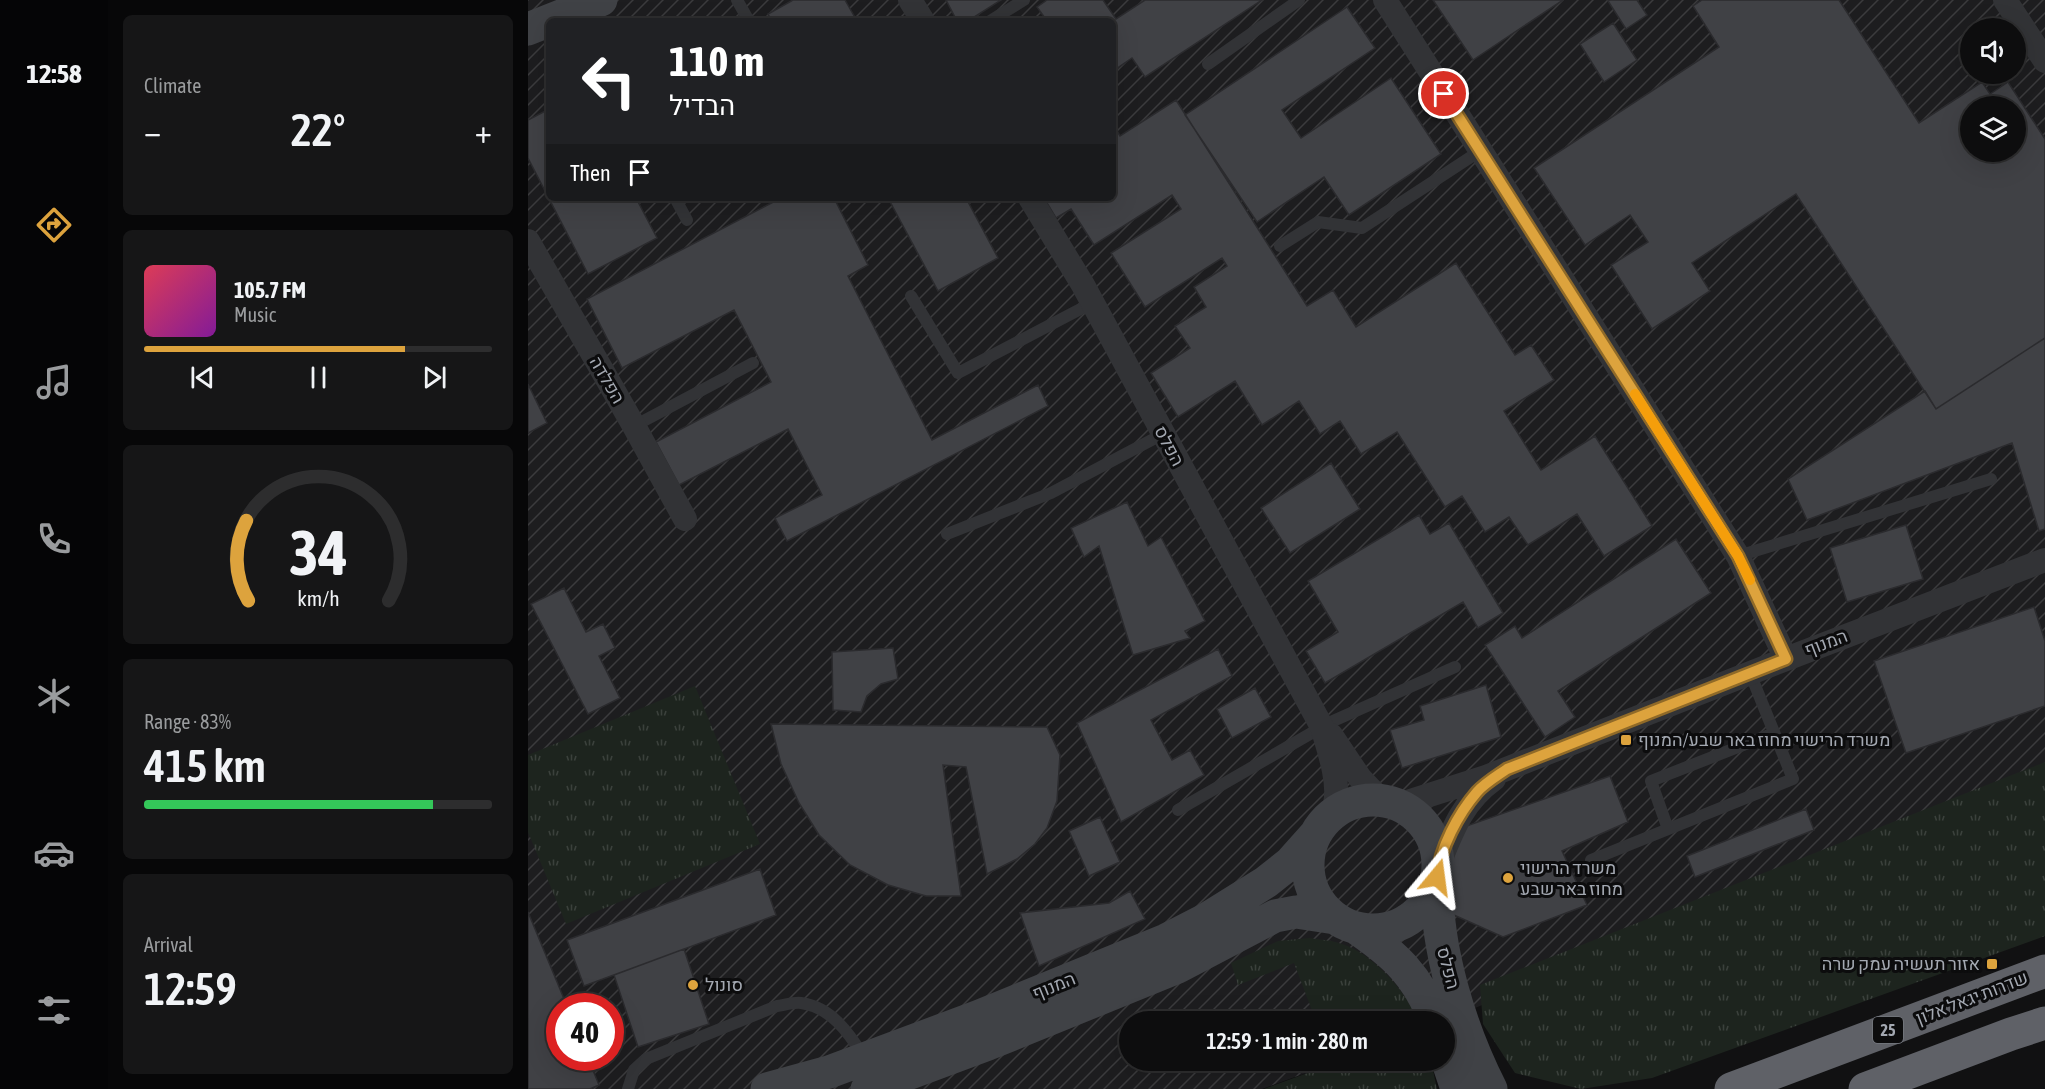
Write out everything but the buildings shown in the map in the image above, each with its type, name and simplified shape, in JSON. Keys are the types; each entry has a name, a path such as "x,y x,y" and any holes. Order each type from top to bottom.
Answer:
{"highway":[{"name":"שדרות יגאל אלון","path":"1731,1089 2045,971"},
{"path":"1865,1089 2045,1023"}],"street":[{"path":"910,0 921,18"},
{"path":"1385,0 1738,556 1786,659"},
{"path":"2005,0 2045,61"},
{"path":"560,18 585,10"},
{"path":"528,28 546,22"},
{"name":"הפלס","path":"1032,201 1092,303 1305,696 1360,778 1390,803"},
{"name":"הפלדה","path":"528,241 634,426 684,519"},
{"name":"המנוף","path":"1390,803 1449,790 1507,769 1786,659 2045,561"},
{"name":"הפלס","path":"1322,826 1335,805 1331,757 1323,726"},
{"name":"המנוף","path":"1437,872 1463,811 1478,790 1507,769"},
{"path":"1362,801 1390,803 1412,813 1423,823 1434,843 1437,872 1429,897 1416,913 1398,925 1377,930 1346,923 1322,906 1312,889 1308,871 1309,853 1322,826 1344,807 1362,801"},
{"name":"המנוף","path":"869,1076 977,1017 1166,940 1214,915 1266,882 1290,863 1322,826"},
{"name":"הפלס","path":"1437,872 1436,907 1440,937 1464,1025 1491,1089"},
{"name":"המנוף","path":"767,1089 829,1072 869,1076 988,1044 1178,967 1275,916 1296,912 1346,923"},
{"name":"הפלס","path":"1346,923 1397,959 1412,976 1431,1011"},
{"path":"1451,1071 1457,1089"}],"lane":[{"path":"737,0 747,18"},
{"path":"995,18 1024,0"},
{"path":"1208,64 1299,0"},
{"path":"1280,246 1318,222 1362,228 1480,151"},
{"path":"677,201 687,220"},
{"path":"911,296 958,373 1092,303"},
{"path":"634,426 753,363"},
{"path":"947,534 1052,493 1163,434"},
{"path":"1738,556 1991,480"},
{"path":"1178,810 1323,726 1455,667"},
{"path":"1591,860 1793,779 1750,673"},
{"path":"1668,829 1651,781 1774,733"},
{"path":"628,1089 634,1070 646,1059 777,1006 800,1003 819,1009 839,1023 869,1076"}],"shaded area":[{"path":"528,0 2045,0 2045,769 1455,1016 1455,1011 1119,1011 1119,1071 1312,1071 1262,1089 528,1089"}],"green space":[{"path":"695,686 760,844 566,924 528,832 528,755"},
{"path":"2045,762 2045,936 1652,1078 1581,1089 1515,1073 1483,1024 1480,985"},
{"path":"1310,938 1338,943 1353,949 1388,975 1413,1011 1312,1011 1294,963 1238,985 1231,963 1278,941"},
{"path":"1313,1071 1433,1071 1437,1089 1264,1089"}],"slow traffic":[{"path":"1635,394 1738,556 1750,580"}],"place":[{"name":"משרד הרישוי מחוז באר שבע/המנוף","path":"1626,740"},
{"name":"משרד הרישוי מחוז באר שבע","path":"1508,878"},
{"name":"אזור תעשיה עמק שרה","path":"1992,964"},
{"name":"סונול","path":"693,985"}],"route":[{"path":"1437,877 1438,866 1463,811 1478,790 1507,769 1786,659 1738,556 1444,94"}]}
